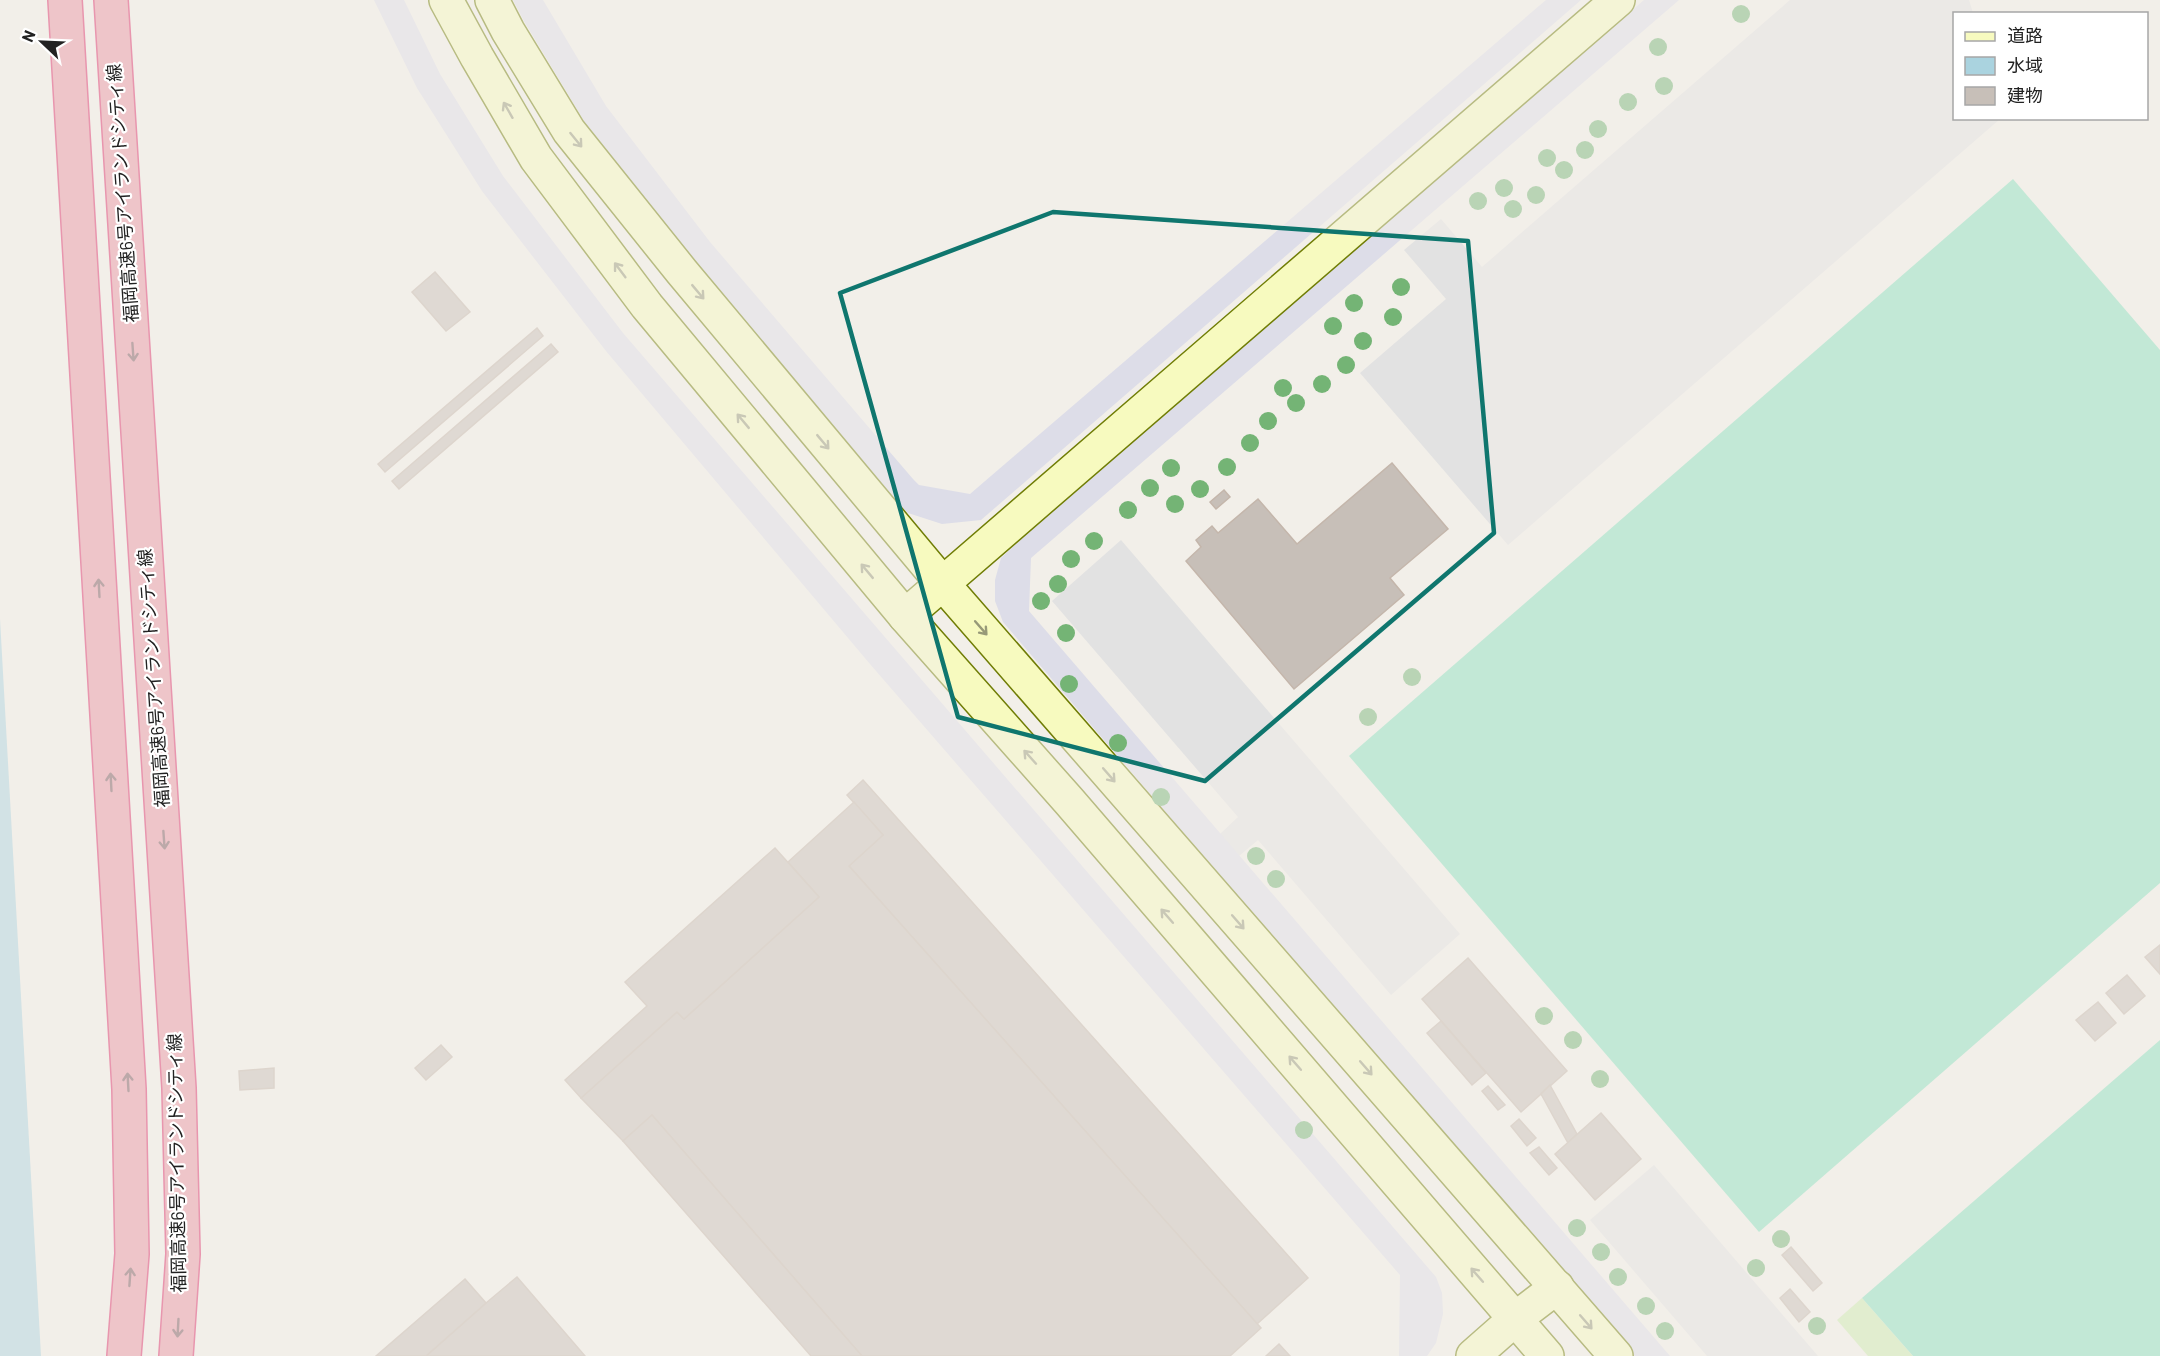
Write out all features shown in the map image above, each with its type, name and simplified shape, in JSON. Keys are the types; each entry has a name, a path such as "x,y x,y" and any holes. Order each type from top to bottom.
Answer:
{"highway":[{"path":"65,0 129,1089 132,1254 124,1356"},
{"name":"福岡高速6号アイランドシティ線","path":"111,0 179,1088 183,1254 176,1356"}],"street":[{"path":"446,0 536,158 647,306 905,616 1069,801 1547,1356"},
{"path":"492,0 508,31 569,131 682,272 943,584 1616,1356"},
{"path":"905,616 1618,0"},
{"path":"1473,1356 1515,1319 1557,1287"}],"highlighted area":[{"path":"1053,212 1468,241 1494,533 1205,781 958,717 840,293"}],"green space":[{"path":"2013,179 2160,350 2160,883 1759,1232 1349,756"},
{"path":"2160,1040 2160,1356 1913,1356 1862,1298"},
{"path":"1862,1298 1913,1356 1868,1356 1837,1320"}],"shaded area":[{"path":"374,0 404,0 440,74 503,176 623,333 1436,1277 1442,1293 1443,1314 1436,1343 1427,1356 1399,1356 1400,1275 870,664 606,351 482,191 417,88"},
{"path":"513,0 543,0 606,106 710,242 913,479 919,485 970,494 1546,0 1581,0 981,520 942,524 908,513 889,495 693,260 584,121"},
{"path":"1644,0 1679,0 1031,558 1029,611 1670,1356 1635,1356 1003,622 995,601 995,580 1001,558 1018,542"},
{"path":"1790,0 1969,0 1973,12 1953,12 1953,120 1999,120 1508,545 1360,373 1446,299 1404,250 1441,219 1482,267"},
{"path":"1121,540 1460,934 1391,995 1258,840 1239,856 1220,834 1238,817 1052,601"},
{"path":"1654,1165 1818,1356 1707,1356 1590,1220"}],"water":[{"path":"0,619 41,1356 0,1356"}],"building":[{"path":"435,272 470,312 446,331 412,292"},
{"path":"537,328 543,336 385,472 378,464"},
{"path":"551,344 558,352 399,489 392,481"},
{"path":"1392,463 1448,529 1390,578 1404,595 1294,689 1186,561 1201,547 1196,540 1212,526 1218,533 1258,499 1297,544"},
{"path":"1224,490 1230,497 1216,509 1210,502"},
{"path":"863,780 1308,1278 1257,1324 849,866 883,835 847,795"},
{"path":"854,802 883,835 849,866 1261,1328 1230,1356 862,1356 652,1115 623,1141 581,1098 677,1012 684,1019 819,897 788,862"},
{"path":"775,848 819,897 684,1019 677,1012 581,1098 565,1080 647,1006 625,982"},
{"path":"2160,945 2160,974 2145,957"},
{"path":"1468,958 1567,1071 1521,1112 1422,999"},
{"path":"2127,975 2145,996 2124,1014 2106,993"},
{"path":"2098,1002 2116,1023 2095,1041 2076,1020"},
{"path":"1441,1021 1486,1073 1472,1085 1427,1033"},
{"path":"441,1045 452,1057 426,1080 415,1068"},
{"path":"274,1068 274,1088 240,1090 239,1071"},
{"path":"1550,1085 1577,1134 1568,1143 1541,1094"},
{"path":"1488,1086 1505,1105 1498,1110 1482,1091"},
{"path":"1601,1113 1641,1159 1595,1200 1555,1154"},
{"path":"652,1115 862,1356 811,1356 623,1141"},
{"path":"1519,1119 1536,1138 1527,1146 1511,1126"},
{"path":"1539,1147 1557,1168 1549,1175 1530,1153"},
{"path":"1791,1247 1822,1283 1813,1291 1782,1255"},
{"path":"517,1277 585,1356 426,1356 486,1303"},
{"path":"465,1279 486,1303 426,1356 376,1356"},
{"path":"1790,1289 1810,1312 1799,1322 1780,1298"},
{"path":"1279,1344 1290,1356 1266,1356"}]}
